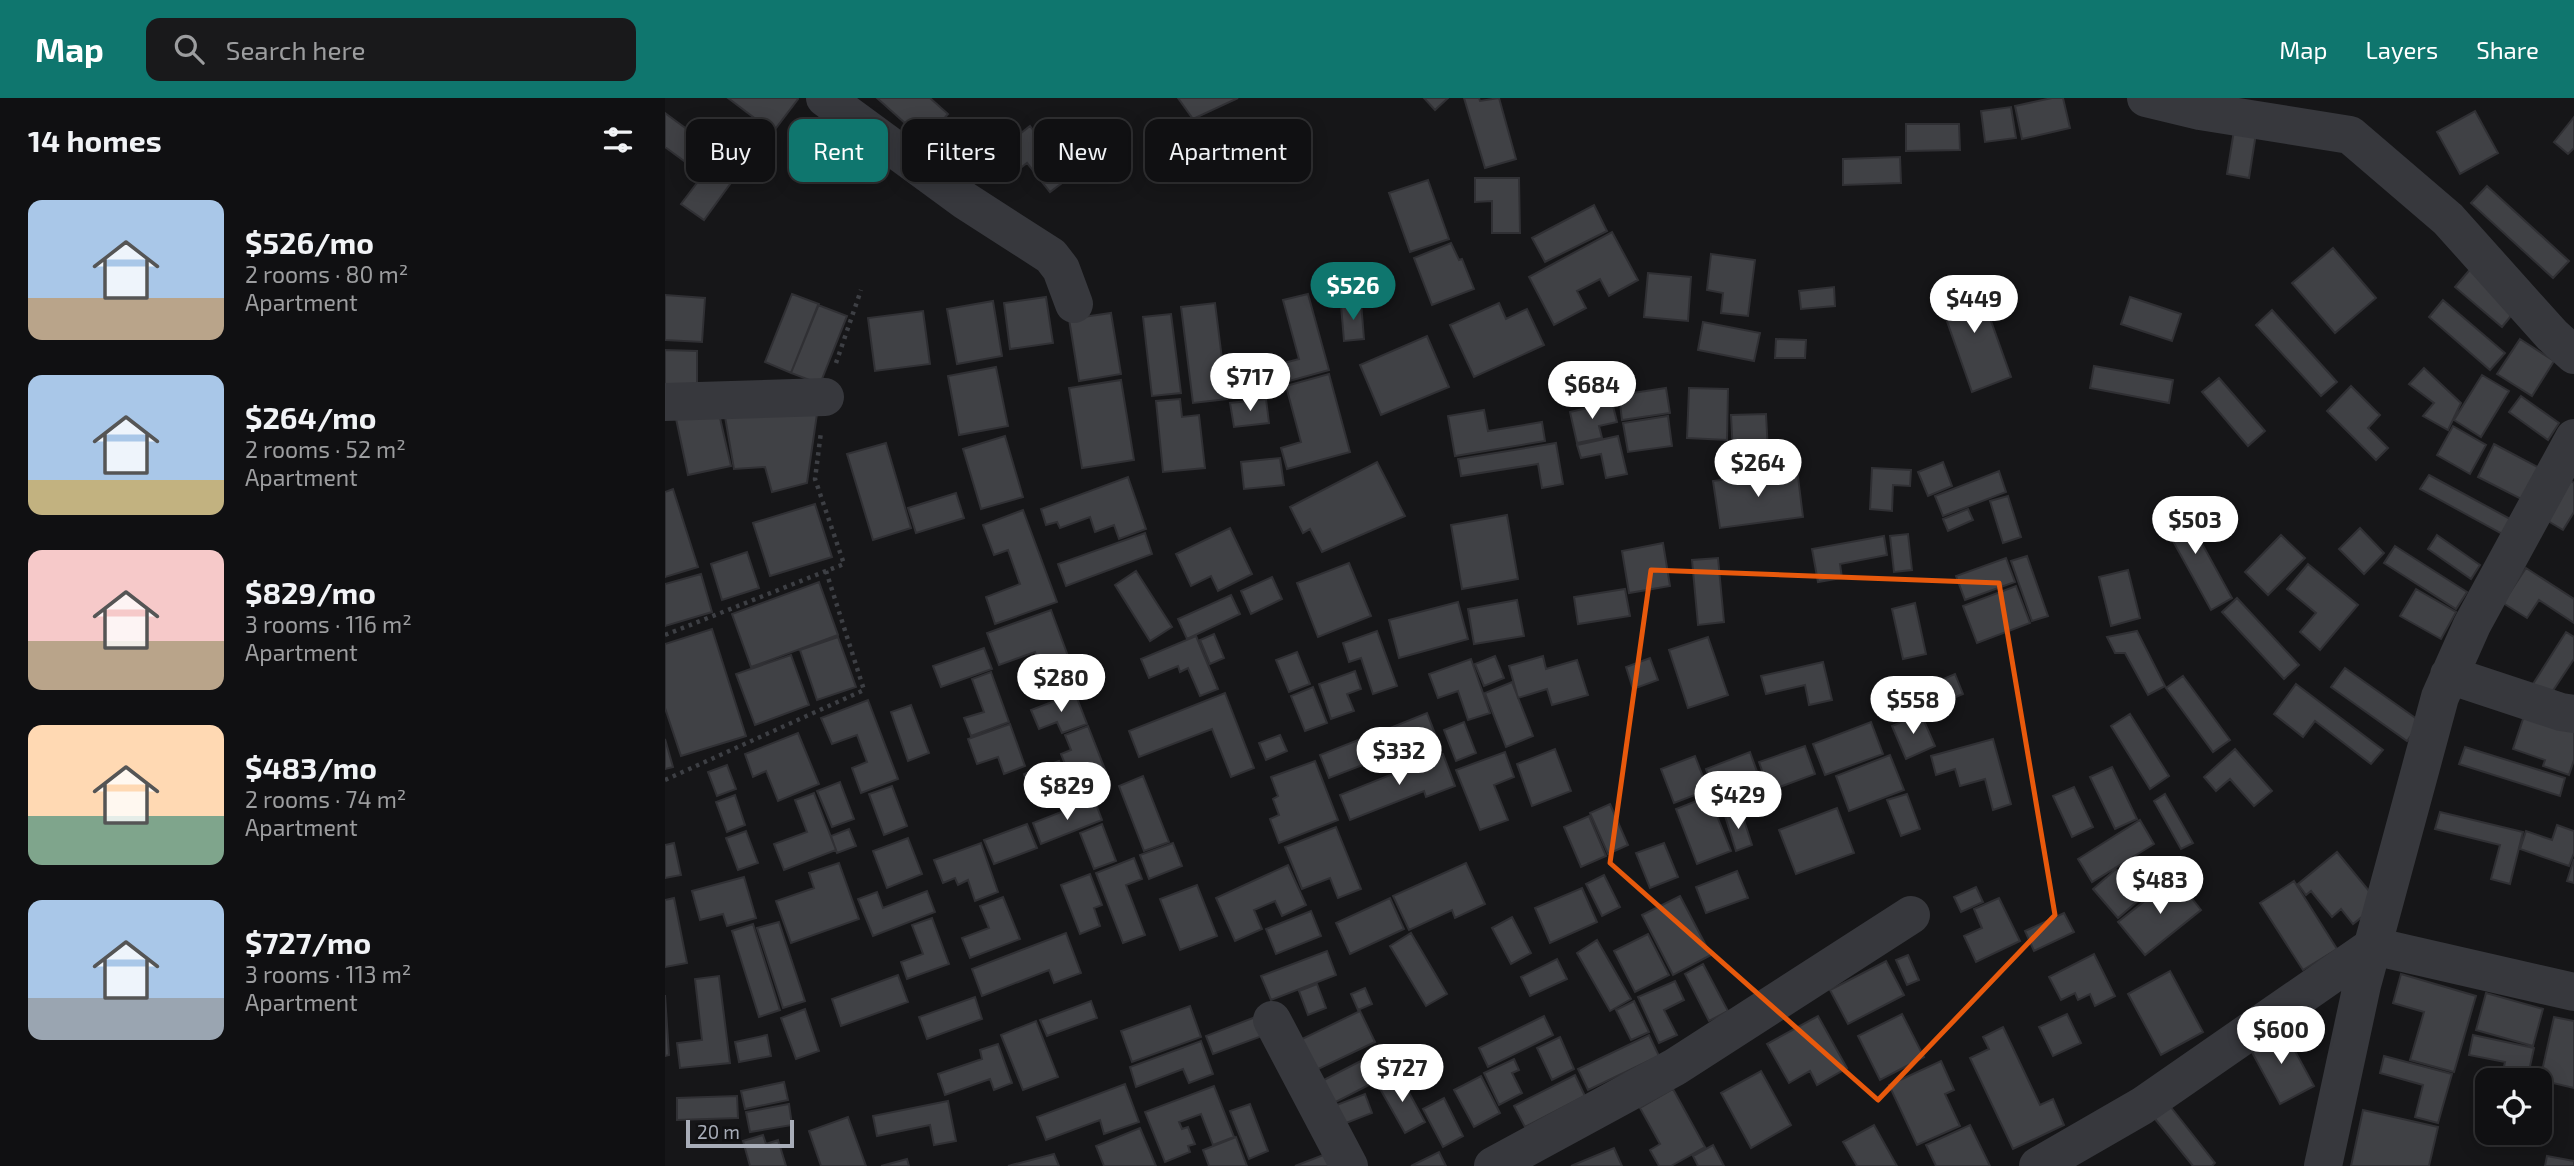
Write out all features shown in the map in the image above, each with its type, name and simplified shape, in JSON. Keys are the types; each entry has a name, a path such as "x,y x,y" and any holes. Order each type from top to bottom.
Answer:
{"street":[{"path":"825,98 964,200 1051,256 1061,269 1073,304"},
{"path":"2146,98 2200,111 2350,135 2448,219 2552,335 2574,355"},
{"path":"665,402 825,397"},
{"path":"2322,1166 2373,946 2439,697 2472,625 2574,438"},
{"path":"2449,675 2574,714"},
{"path":"1493,1166 1675,1067 1911,915"},
{"path":"2038,1166 2141,1105 2373,946 2574,992"},
{"path":"1272,1020 1349,1166"}],"path":[{"path":"665,635 844,564"},
{"path":"665,780 865,690 826,570"}],"highlighted area":[{"path":"1651,570 1999,583 2055,915 1878,1100 1610,863"}],"building":[{"path":"728,98 798,99 775,129 775,119 756,119"},
{"path":"877,98 930,98 948,114 944,119 902,120"},
{"path":"1178,98 1238,98 1193,119"},
{"path":"1424,98 1448,98 1435,110"},
{"path":"1464,98 1479,98 1480,101 1499,98 1516,159 1485,168"},
{"path":"2063,98 2070,128 2022,139 2015,106"},
{"path":"2011,107 2016,138 1985,142 1981,111"},
{"path":"2475,111 2498,153 2460,174 2437,132"},
{"path":"665,113 686,128 686,162 665,147"},
{"path":"2574,117 2574,148 2568,154 2554,142"},
{"path":"1906,124 1959,124 1960,150 1906,151"},
{"path":"2235,124 2257,127 2249,178 2227,174"},
{"path":"1030,126 1034,131 1034,172 1027,163 1020,168 1020,134"},
{"path":"1900,157 1901,183 1843,185 1843,159"},
{"path":"1475,178 1519,178 1520,233 1492,233 1492,201 1475,202"},
{"path":"1428,180 1449,239 1410,252 1389,193"},
{"path":"698,182 732,182 704,220 681,204"},
{"path":"1042,182 1063,182 1050,192"},
{"path":"2487,186 2569,261 2553,278 2471,203"},
{"path":"1594,205 1607,231 1545,262 1532,238"},
{"path":"1612,232 1638,280 1609,296 1600,279 1577,291 1586,308 1554,325 1529,277"},
{"path":"1451,243 1459,260 1462,259 1474,289 1432,305 1414,258"},
{"path":"2333,248 2376,298 2335,333 2292,283"},
{"path":"1711,254 1755,260 1748,316 1721,313 1723,293 1707,290"},
{"path":"2473,266 2519,306 2502,327 2455,287"},
{"path":"1648,273 1691,277 1688,321 1644,317"},
{"path":"1976,279 2011,377 1972,392 1937,293"},
{"path":"1834,287 1835,306 1801,309 1799,291"},
{"path":"792,294 819,304 791,373 765,362"},
{"path":"1308,294 1329,370 1267,387 1262,369 1299,359 1283,300"},
{"path":"665,295 705,298 702,342 665,340"},
{"path":"1046,297 1053,343 1010,349 1004,303"},
{"path":"2130,297 2181,314 2172,341 2121,324"},
{"path":"2443,300 2505,353 2490,370 2429,317"},
{"path":"993,301 1002,356 957,364 947,309"},
{"path":"1361,302 1364,339 1344,341 1341,305"},
{"path":"1215,303 1227,399 1193,403 1181,307"},
{"path":"1499,303 1506,319 1527,309 1544,345 1474,377 1450,325"},
{"path":"818,305 847,316 820,384 791,373"},
{"path":"2272,310 2337,382 2321,396 2256,325"},
{"path":"923,311 930,364 875,371 868,318"},
{"path":"1111,313 1121,374 1079,381 1069,319"},
{"path":"1171,314 1181,393 1152,396 1143,317"},
{"path":"1703,322 1760,333 1754,361 1698,350"},
{"path":"1427,336 1449,387 1381,415 1360,365"},
{"path":"1776,339 1806,340 1805,358 1775,358"},
{"path":"2520,339 2554,361 2532,396 2497,374"},
{"path":"665,350 697,351 697,391 665,391"},
{"path":"2094,366 2173,380 2169,403 2090,388"},
{"path":"996,367 1008,426 959,435 948,376"},
{"path":"2424,368 2461,403 2448,430 2423,416 2434,403 2409,384"},
{"path":"1329,374 1350,452 1287,469 1281,448 1301,442 1286,386"},
{"path":"2482,375 2509,391 2481,437 2454,420"},
{"path":"2219,378 2265,431 2248,446 2202,392"},
{"path":"1121,380 1134,460 1082,468 1069,388"},
{"path":"2351,386 2380,415 2368,428 2388,448 2376,460 2327,411"},
{"path":"1666,388 1670,413 1622,420 1619,395"},
{"path":"1689,388 1728,389 1727,440 1687,438"},
{"path":"2521,396 2559,423 2548,440 2509,412"},
{"path":"1180,399 1182,417 1199,415 1205,468 1163,472 1156,401"},
{"path":"1266,399 1269,423 1234,427 1230,403"},
{"path":"1612,402 1617,422 1599,426 1602,438 1577,443 1570,412"},
{"path":"717,405 731,466 688,475 675,414"},
{"path":"723,405 818,407 807,483 772,492 765,467 734,469"},
{"path":"1484,410 1488,431 1542,422 1545,441 1455,456 1448,416"},
{"path":"1766,414 1768,452 1733,454 1731,415"},
{"path":"1668,416 1672,446 1628,452 1623,423"},
{"path":"2453,426 2486,445 2470,474 2437,455"},
{"path":"1005,436 1023,497 981,509 963,449"},
{"path":"1618,436 1627,474 1606,478 1601,454 1581,458 1577,445"},
{"path":"886,443 911,528 873,540 847,454"},
{"path":"1556,443 1563,484 1542,488 1538,464 1461,476 1458,459"},
{"path":"2494,444 2545,471 2529,503 2478,477"},
{"path":"1280,458 1284,485 1244,489 1241,462"},
{"path":"1377,462 1405,516 1322,552 1310,529 1303,533 1290,507"},
{"path":"1943,462 1952,486 1928,496 1918,472"},
{"path":"1872,468 1911,470 1910,486 1893,485 1892,511 1870,509"},
{"path":"1797,469 1803,517 1720,528 1713,481"},
{"path":"1999,471 2006,492 1943,516 1935,496"},
{"path":"2429,475 2512,520 2504,535 2420,489"},
{"path":"1128,477 1146,529 1119,539 1114,525 1095,532 1090,517 1060,528 1057,522 1046,525 1041,509"},
{"path":"2567,478 2574,483 2574,512 2563,530 2543,518"},
{"path":"673,489 698,567 665,577 665,492"},
{"path":"956,493 964,518 916,533 908,508"},
{"path":"2008,496 2021,537 2003,543 1990,501"},
{"path":"2179,502 2232,598 2211,610 2158,514"},
{"path":"815,504 832,557 770,576 753,523"},
{"path":"1968,509 1973,520 1948,531 1943,519"},
{"path":"1023,510 1057,602 995,624 986,597 1020,584 1008,550 994,555 983,525"},
{"path":"1507,515 1518,579 1462,589 1451,525"},
{"path":"1230,528 1252,574 1218,591 1211,576 1191,586 1176,554"},
{"path":"2360,528 2384,553 2364,574 2339,549"},
{"path":"1145,533 1152,554 1066,586 1058,564"},
{"path":"1908,534 1912,570 1894,572 1890,536"},
{"path":"2281,535 2305,558 2268,595 2245,572"},
{"path":"2437,535 2480,565 2471,579 2428,549"},
{"path":"1884,536 1887,555 1840,564 1842,578 1818,582 1812,549"},
{"path":"1663,543 1670,586 1629,593 1622,551"},
{"path":"2395,546 2467,592 2456,609 2384,563"},
{"path":"747,552 759,588 722,600 711,564"},
{"path":"2027,556 2048,616 2032,621 2011,561"},
{"path":"1718,558 1724,622 1698,625 1692,560"},
{"path":"2006,558 2015,582 1965,600 1956,576"},
{"path":"1349,563 1371,616 1318,637 1297,583"},
{"path":"2308,564 2358,605 2320,650 2300,632 2316,613 2287,589"},
{"path":"2526,568 2574,599 2574,623 2539,600 2527,618 2503,603"},
{"path":"2128,570 2140,618 2111,626 2099,577"},
{"path":"1136,571 1172,627 1150,641 1115,585"},
{"path":"701,574 712,612 665,626 665,584"},
{"path":"1272,577 1282,599 1251,614 1241,591"},
{"path":"819,582 838,635 751,667 732,614"},
{"path":"2016,586 2030,623 1977,643 1963,606"},
{"path":"1625,589 1630,616 1578,624 1574,597"},
{"path":"2416,589 2456,612 2441,639 2400,616"},
{"path":"1231,595 1240,614 1187,639 1178,619"},
{"path":"2237,598 2299,665 2284,679 2222,612"},
{"path":"1517,600 1524,636 1474,644 1468,609"},
{"path":"1458,602 1468,639 1399,658 1389,620"},
{"path":"1915,603 1926,654 1903,659 1892,609"},
{"path":"1051,610 1079,686 1051,697 1035,652 999,665 987,633"},
{"path":"712,629 746,736 681,756 665,708 665,644"},
{"path":"1377,631 1397,686 1373,694 1361,658 1349,662 1343,643"},
{"path":"2137,631 2165,686 2148,695 2125,653 2115,653 2107,637"},
{"path":"2566,632 2574,637 2574,659 2550,695 2533,684"},
{"path":"1214,634 1224,658 1210,664 1200,640"},
{"path":"1196,636 1218,689 1200,696 1188,668 1180,672 1178,666 1149,678 1141,659"},
{"path":"838,637 856,687 817,700 800,650"},
{"path":"1708,637 1728,695 1688,708 1669,650"},
{"path":"984,648 992,669 941,687 933,666"},
{"path":"1297,652 1310,684 1289,692 1276,660"},
{"path":"791,655 809,705 755,725 736,674"},
{"path":"1495,656 1504,678 1484,686 1475,664"},
{"path":"1543,656 1546,669 1577,660 1588,695 1552,705 1547,689 1518,698 1509,666"},
{"path":"1650,658 1658,680 1633,689 1626,667"},
{"path":"1471,659 1490,713 1468,720 1458,691 1438,698 1429,674"},
{"path":"1823,662 1832,700 1809,705 1805,685 1766,694 1761,676"},
{"path":"2345,668 2421,722 2407,741 2331,687"},
{"path":"1355,671 1361,689 1347,694 1354,711 1331,719 1319,684"},
{"path":"991,672 1009,722 971,736 964,718 984,712 972,679"},
{"path":"1955,674 1963,694 1937,705 1929,685"},
{"path":"2183,676 2230,740 2213,752 2166,688"},
{"path":"1512,682 1533,736 1506,747 1485,693"},
{"path":"2296,684 2383,750 2371,764 2315,721 2303,737 2274,714"},
{"path":"1313,687 1327,723 1305,731 1291,696"},
{"path":"1075,693 1087,724 1062,733 1057,722 1039,729 1031,710"},
{"path":"1225,693 1254,768 1231,777 1212,729 1139,757 1129,731"},
{"path":"868,700 898,779 861,793 852,768 867,762 857,735 832,744 821,718"},
{"path":"911,705 929,753 908,761 891,712"},
{"path":"2527,707 2574,723 2574,760 2569,775 2543,766 2545,760 2513,749"},
{"path":"1427,713 1439,744 1417,753 1411,738 1396,744 1390,728"},
{"path":"1921,714 1935,746 1906,759 1892,726"},
{"path":"2130,714 2169,776 2150,789 2111,726"},
{"path":"1464,722 1476,753 1456,761 1444,730"},
{"path":"1871,722 1883,754 1825,775 1813,744"},
{"path":"1010,724 1025,766 1004,774 998,757 977,764 968,739"},
{"path":"1088,726 1106,772 1073,784 1061,754 1071,750 1065,735"},
{"path":"1381,731 1391,754 1329,778 1320,755"},
{"path":"798,733 819,784 778,801 766,771 753,777 745,754"},
{"path":"1280,735 1287,751 1266,760 1259,743"},
{"path":"665,739 673,767 665,769"},
{"path":"1993,739 2011,804 1993,810 1985,779 1960,786 1955,769 1936,775 1931,756"},
{"path":"1805,746 1815,774 1769,791 1759,762"},
{"path":"2465,747 2565,778 2560,796 2459,764"},
{"path":"1555,749 1571,791 1532,806 1517,764"},
{"path":"2235,749 2272,791 2254,806 2230,779 2216,791 2204,777"},
{"path":"1505,752 1514,777 1494,785 1508,820 1480,830 1456,770"},
{"path":"1750,752 1765,794 1721,811 1706,769"},
{"path":"1443,754 1455,786 1426,797 1424,791 1350,820 1340,795"},
{"path":"1890,755 1904,790 1849,811 1836,776"},
{"path":"1695,756 1708,790 1674,803 1661,769"},
{"path":"1059,761 1068,785 1033,798 1024,774"},
{"path":"1315,761 1338,820 1279,843 1270,819 1279,815 1273,799 1278,796 1271,777"},
{"path":"727,765 736,789 717,796 708,772"},
{"path":"2112,767 2137,819 2115,829 2090,777"},
{"path":"1143,776 1169,842 1144,851 1119,786"},
{"path":"840,782 854,819 832,827 817,791"},
{"path":"892,786 907,826 884,835 869,794"},
{"path":"2074,787 2093,827 2072,837 2053,796"},
{"path":"814,793 836,850 784,870 774,844 807,832 795,800"},
{"path":"1907,794 1920,829 1901,836 1887,800"},
{"path":"2165,794 2193,843 2181,849 2154,801"},
{"path":"735,795 745,825 727,832 716,802"},
{"path":"1709,796 1731,851 1697,864 1676,809"},
{"path":"1094,799 1102,820 1041,844 1033,823"},
{"path":"1610,804 1628,845 1608,854 1590,813"},
{"path":"1837,808 1854,853 1796,874 1779,830"},
{"path":"1741,811 1752,845 1736,851 1725,816"},
{"path":"2440,812 2523,832 2510,884 2491,879 2500,845 2435,829"},
{"path":"1589,816 1606,856 1581,867 1564,827"},
{"path":"2140,820 2154,844 2092,882 2078,859"},
{"path":"1027,824 1037,848 994,864 984,840"},
{"path":"1102,824 1116,861 1094,869 1080,833"},
{"path":"2557,825 2574,831 2574,853 2569,866 2520,849 2526,831 2552,840"},
{"path":"1336,827 1361,889 1338,898 1330,878 1302,889 1285,847"},
{"path":"849,829 856,846 837,853 831,836"},
{"path":"746,831 758,863 738,870 726,838"},
{"path":"908,838 922,874 887,888 873,851"},
{"path":"674,843 681,875 665,878 665,845"},
{"path":"981,843 998,892 975,901 968,880 958,885 955,878 943,883 934,860"},
{"path":"1173,843 1182,866 1149,879 1140,855"},
{"path":"1664,843 1678,877 1650,888 1636,853"},
{"path":"2337,852 2379,903 2353,924 2341,909 2332,917 2311,891 2306,895 2298,884"},
{"path":"1134,858 1142,879 1126,885 1145,935 1123,943 1096,873"},
{"path":"2574,859 2574,883 2567,881"},
{"path":"839,863 859,919 791,943 776,901 814,888 809,873"},
{"path":"1466,863 1485,904 1455,918 1452,910 1409,930 1393,896"},
{"path":"1288,865 1306,905 1282,916 1275,901 1254,910 1262,929 1235,941 1216,898"},
{"path":"2116,869 2140,899 2118,918 2093,889"},
{"path":"1737,871 1748,898 1706,913 1696,887"},
{"path":"1090,874 1102,905 1094,908 1100,926 1080,934 1061,885"},
{"path":"1604,875 1620,907 1602,916 1586,884"},
{"path":"744,877 756,918 727,926 723,914 700,920 692,891"},
{"path":"2175,877 2201,910 2145,955 2118,922"},
{"path":"2294,881 2337,949 2303,970 2260,903"},
{"path":"1197,885 1217,936 1180,950 1160,899"},
{"path":"1976,887 1983,902 1961,912 1954,897"},
{"path":"1582,888 1597,922 1550,943 1535,908"},
{"path":"927,891 935,912 873,936 858,899 877,892 883,908"},
{"path":"1680,896 1711,955 1673,975 1642,915"},
{"path":"1003,897 1020,939 970,958 962,938 989,928 980,906"},
{"path":"674,898 687,963 665,967 665,900"},
{"path":"1390,898 1404,929 1350,954 1336,923"},
{"path":"1999,898 2020,941 1976,962 1964,936 1982,928 1974,909"},
{"path":"1311,911 1321,936 1276,954 1266,929"},
{"path":"2064,913 2074,932 2034,951 2025,931"},
{"path":"1512,917 1531,953 1511,964 1492,928"},
{"path":"932,918 949,964 907,979 901,962 923,954 912,925"},
{"path":"779,922 805,1001 783,1008 757,928"},
{"path":"753,924 780,1010 759,1017 732,931"},
{"path":"1066,933 1081,973 1054,983 1049,970 982,996 972,969"},
{"path":"1411,933 1447,994 1426,1006 1390,946"},
{"path":"1648,934 1669,975 1635,992 1614,951"},
{"path":"1597,940 1631,999 1610,1011 1577,953"},
{"path":"1327,951 1336,975 1271,1000 1261,976"},
{"path":"2094,954 2115,996 2095,1006 2090,994 2078,1000 2075,993 2061,1000 2049,977"},
{"path":"1908,955 1919,980 1907,985 1896,960"},
{"path":"1557,959 1567,979 1530,996 1521,977"},
{"path":"1886,961 1904,995 1848,1024 1830,990"},
{"path":"1703,964 1728,1011 1709,1021 1685,974"},
{"path":"2170,971 2203,1032 2161,1055 2128,994"},
{"path":"2401,974 2476,996 2454,1072 2410,1060 2424,1012 2393,1003"},
{"path":"898,975 908,1002 841,1026 832,999"},
{"path":"719,976 730,1063 680,1068 677,1043 702,1040 695,979"},
{"path":"1675,981 1684,1000 1664,1010 1677,1035 1659,1043 1638,997"},
{"path":"1317,984 1326,1008 1308,1015 1299,991"},
{"path":"1365,988 1372,1004 1358,1010 1351,994"},
{"path":"2486,993 2543,1009 2533,1046 2476,1030"},
{"path":"665,995 669,1055 665,1056"},
{"path":"975,997 982,1019 927,1039 919,1017"},
{"path":"1091,1001 1097,1018 1047,1036 1040,1020"},
{"path":"1634,1001 1649,1032 1631,1040 1616,1010"},
{"path":"1190,1006 1201,1037 1132,1062 1121,1031"},
{"path":"805,1009 819,1051 796,1059 781,1018"},
{"path":"1360,1011 1375,1042 1312,1072 1298,1041"},
{"path":"1902,1014 1924,1057 1880,1080 1858,1036"},
{"path":"2067,1014 2081,1043 2053,1056 2039,1027"},
{"path":"1258,1016 1265,1035 1213,1054 1206,1036"},
{"path":"1544,1016 1553,1035 1488,1067 1479,1048"},
{"path":"1818,1016 1847,1068 1817,1085 1810,1071 1789,1083 1767,1044"},
{"path":"2554,1017 2574,1021 2574,1088 2552,1083 2552,1068 2543,1068"},
{"path":"1036,1021 1058,1077 1023,1090 1001,1035"},
{"path":"2003,1027 2040,1105 2053,1099 2064,1125 2013,1149 1970,1058 1989,1049 1983,1037"},
{"path":"2282,1027 2314,1086 2280,1104 2248,1045"},
{"path":"767,1035 771,1056 739,1062 735,1042"},
{"path":"1649,1035 1659,1056 1588,1090 1578,1069"},
{"path":"2473,1035 2534,1048 2530,1068 2504,1068 2505,1062 2469,1055"},
{"path":"1560,1037 1574,1069 1552,1080 1537,1048"},
{"path":"1201,1041 1213,1074 1189,1083 1183,1069 1136,1087 1130,1067"},
{"path":"998,1044 1012,1083 994,1090 990,1079 945,1095 938,1074 982,1059 980,1050"},
{"path":"1384,1049 1396,1071 1328,1106 1316,1084"},
{"path":"2384,1056 2452,1074 2438,1123 2415,1117 2423,1085 2380,1073"},
{"path":"1514,1059 1519,1070 1512,1073 1522,1093 1499,1105 1484,1073"},
{"path":"1941,1061 1954,1090 1945,1094 1960,1126 1917,1145 1889,1085"},
{"path":"1761,1071 1791,1125 1751,1148 1721,1093"},
{"path":"1575,1075 1585,1096 1525,1127 1514,1106"},
{"path":"1400,1076 1425,1122 1405,1133 1379,1087"},
{"path":"1481,1076 1500,1113 1474,1127 1454,1090"},
{"path":"784,1082 788,1100 745,1109 741,1091"},
{"path":"1125,1084 1139,1122 1104,1134 1100,1120 1046,1140 1037,1117"},
{"path":"1214,1086 1234,1137 1213,1145 1201,1114 1179,1122 1182,1129 1188,1127 1195,1144 1188,1146 1190,1152 1165,1162 1145,1112"},
{"path":"1673,1089 1705,1147 1671,1166 1659,1166 1650,1150 1660,1144 1640,1108"},
{"path":"1365,1094 1372,1113 1341,1125 1334,1106"},
{"path":"737,1096 738,1118 677,1120 677,1098"},
{"path":"1444,1098 1463,1136 1443,1147 1423,1109"},
{"path":"948,1101 956,1141 934,1145 930,1125 877,1136 873,1116"},
{"path":"2166,1101 2215,1163 2212,1166 2193,1166 2151,1114"},
{"path":"789,1104 792,1125 750,1132 746,1112"},
{"path":"1250,1104 1268,1151 1249,1159 1230,1111"},
{"path":"2363,1110 2438,1127 2429,1166 2351,1166"},
{"path":"848,1117 866,1166 821,1166 809,1131"},
{"path":"1874,1125 1897,1166 1857,1166 1843,1142"},
{"path":"1970,1125 1990,1166 1936,1166 1926,1145"},
{"path":"1140,1128 1156,1166 1104,1166 1096,1146"},
{"path":"763,1135 766,1144 778,1140 786,1166 750,1166 743,1141"},
{"path":"1236,1137 1247,1166 1209,1166 1203,1150"},
{"path":"1713,1145 1724,1166 1698,1166 1693,1156"},
{"path":"1614,1148 1622,1166 1571,1166"},
{"path":"1331,1152 1337,1166 1295,1166"},
{"path":"1439,1152 1446,1166 1411,1166"},
{"path":"1054,1154 1059,1166 1008,1166"},
{"path":"2547,1156 2574,1161 2574,1166 2545,1166"},
{"path":"907,1159 909,1166 881,1166"}]}
